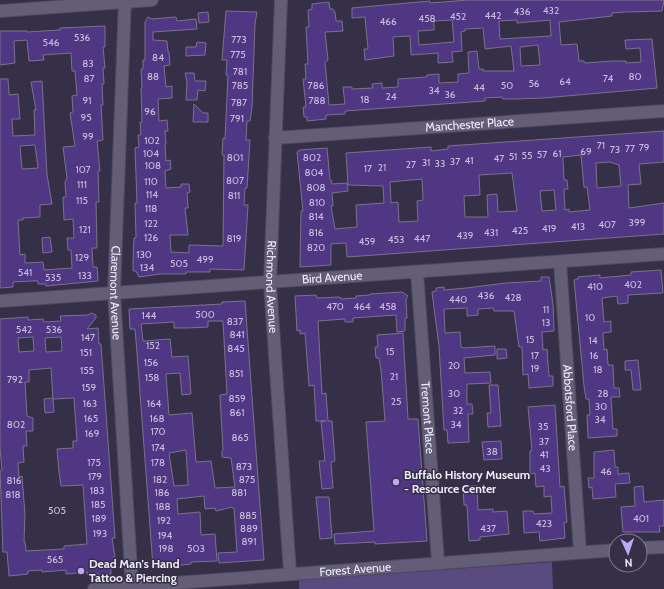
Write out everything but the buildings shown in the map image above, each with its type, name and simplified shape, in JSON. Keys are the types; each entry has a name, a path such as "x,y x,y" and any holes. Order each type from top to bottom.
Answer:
{"street":[{"path":"0,11 152,0"},
{"name":"Richmond Avenue","path":"281,0 270,283 290,573"},
{"name":"Claremont Avenue","path":"125,1 114,293 132,586"},
{"name":"Manchester Place","path":"275,138 664,111"},
{"name":"Bird Avenue","path":"0,301 664,254"},
{"name":"Abbotsford Place","path":"560,262 580,552"},
{"name":"Tremont Place","path":"417,272 438,562"},
{"path":"648,547 664,546"},
{"name":"Forest Avenue","path":"94,589 290,573 608,550"}],"shaded area":[{"path":"552,562 553,589 299,589 299,580"}],"place":[{"name":"Buffalo History Museum - Resource Center","path":"396,482"},
{"name":"Dead Man's Hand Tattoo & Piercing","path":"81,571"}]}
